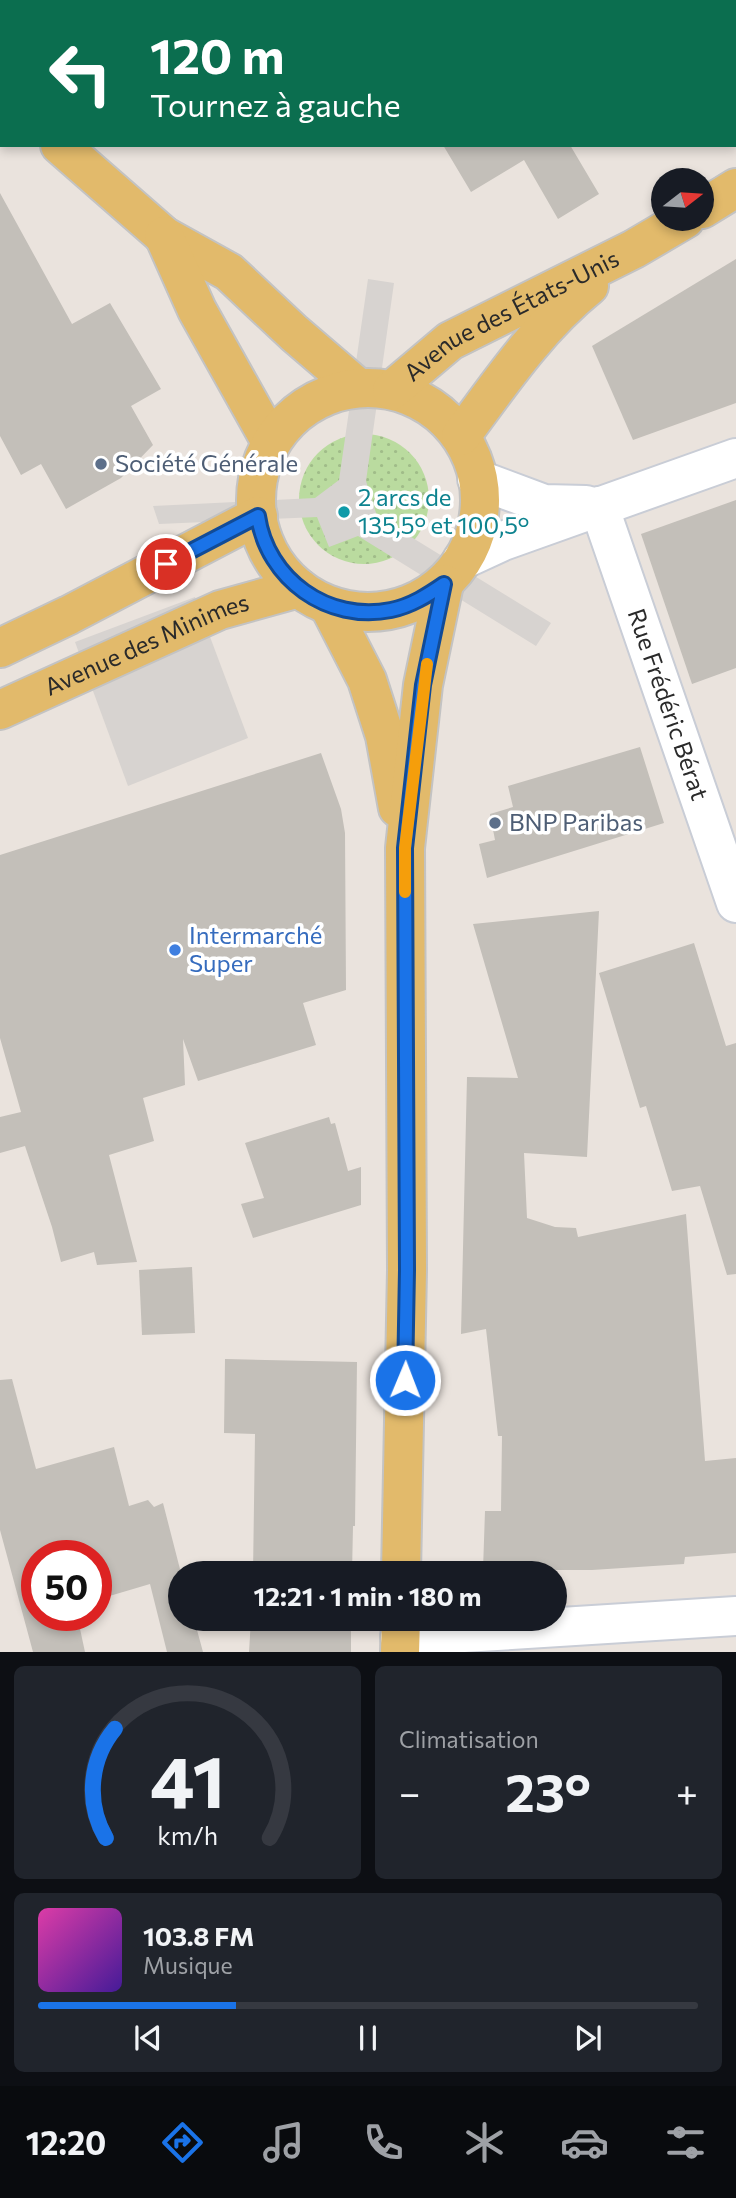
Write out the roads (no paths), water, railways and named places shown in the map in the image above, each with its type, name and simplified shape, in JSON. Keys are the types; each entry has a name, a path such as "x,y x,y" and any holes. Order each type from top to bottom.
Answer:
{"main road":[{"path":"62,147 164,236 229,272 294,333 374,389"},
{"path":"714,202 736,188"},
{"name":"Avenue des États-Unis","path":"374,389 450,341 665,231"},
{"path":"164,236 197,310 271,442"},
{"name":"Avenue des États-Unis","path":"461,436 524,352 549,324 574,297 634,249"},
{"path":"401,1561 407,1270 405,848 423,685 453,572 474,536 479,509 477,479 468,450 461,436 443,417 419,400 374,389 335,392 310,403 288,420 271,442 262,462 257,484 258,516 262,537 277,565 314,597 367,680 385,736 405,848"},
{"path":"0,649 258,516"},
{"path":"314,597 350,611 393,610 413,603 453,572"},
{"name":"Avenue des Minimes","path":"0,710 220,610 314,597"}],"street":[{"path":"453,572 503,541 736,458"},
{"path":"477,479 544,503 599,506"},
{"name":"Rue Frédéric Bérat","path":"599,506 736,903"},
{"path":"400,1636 736,1616"}],"place":[{"name":"Société Générale","path":"101,464"},
{"name":"2 arcs de 135,5° et 100,5°","path":"344,512"},
{"name":"BNP Paribas","path":"495,823"},
{"name":"Intermarché Super","path":"175,950"}]}
